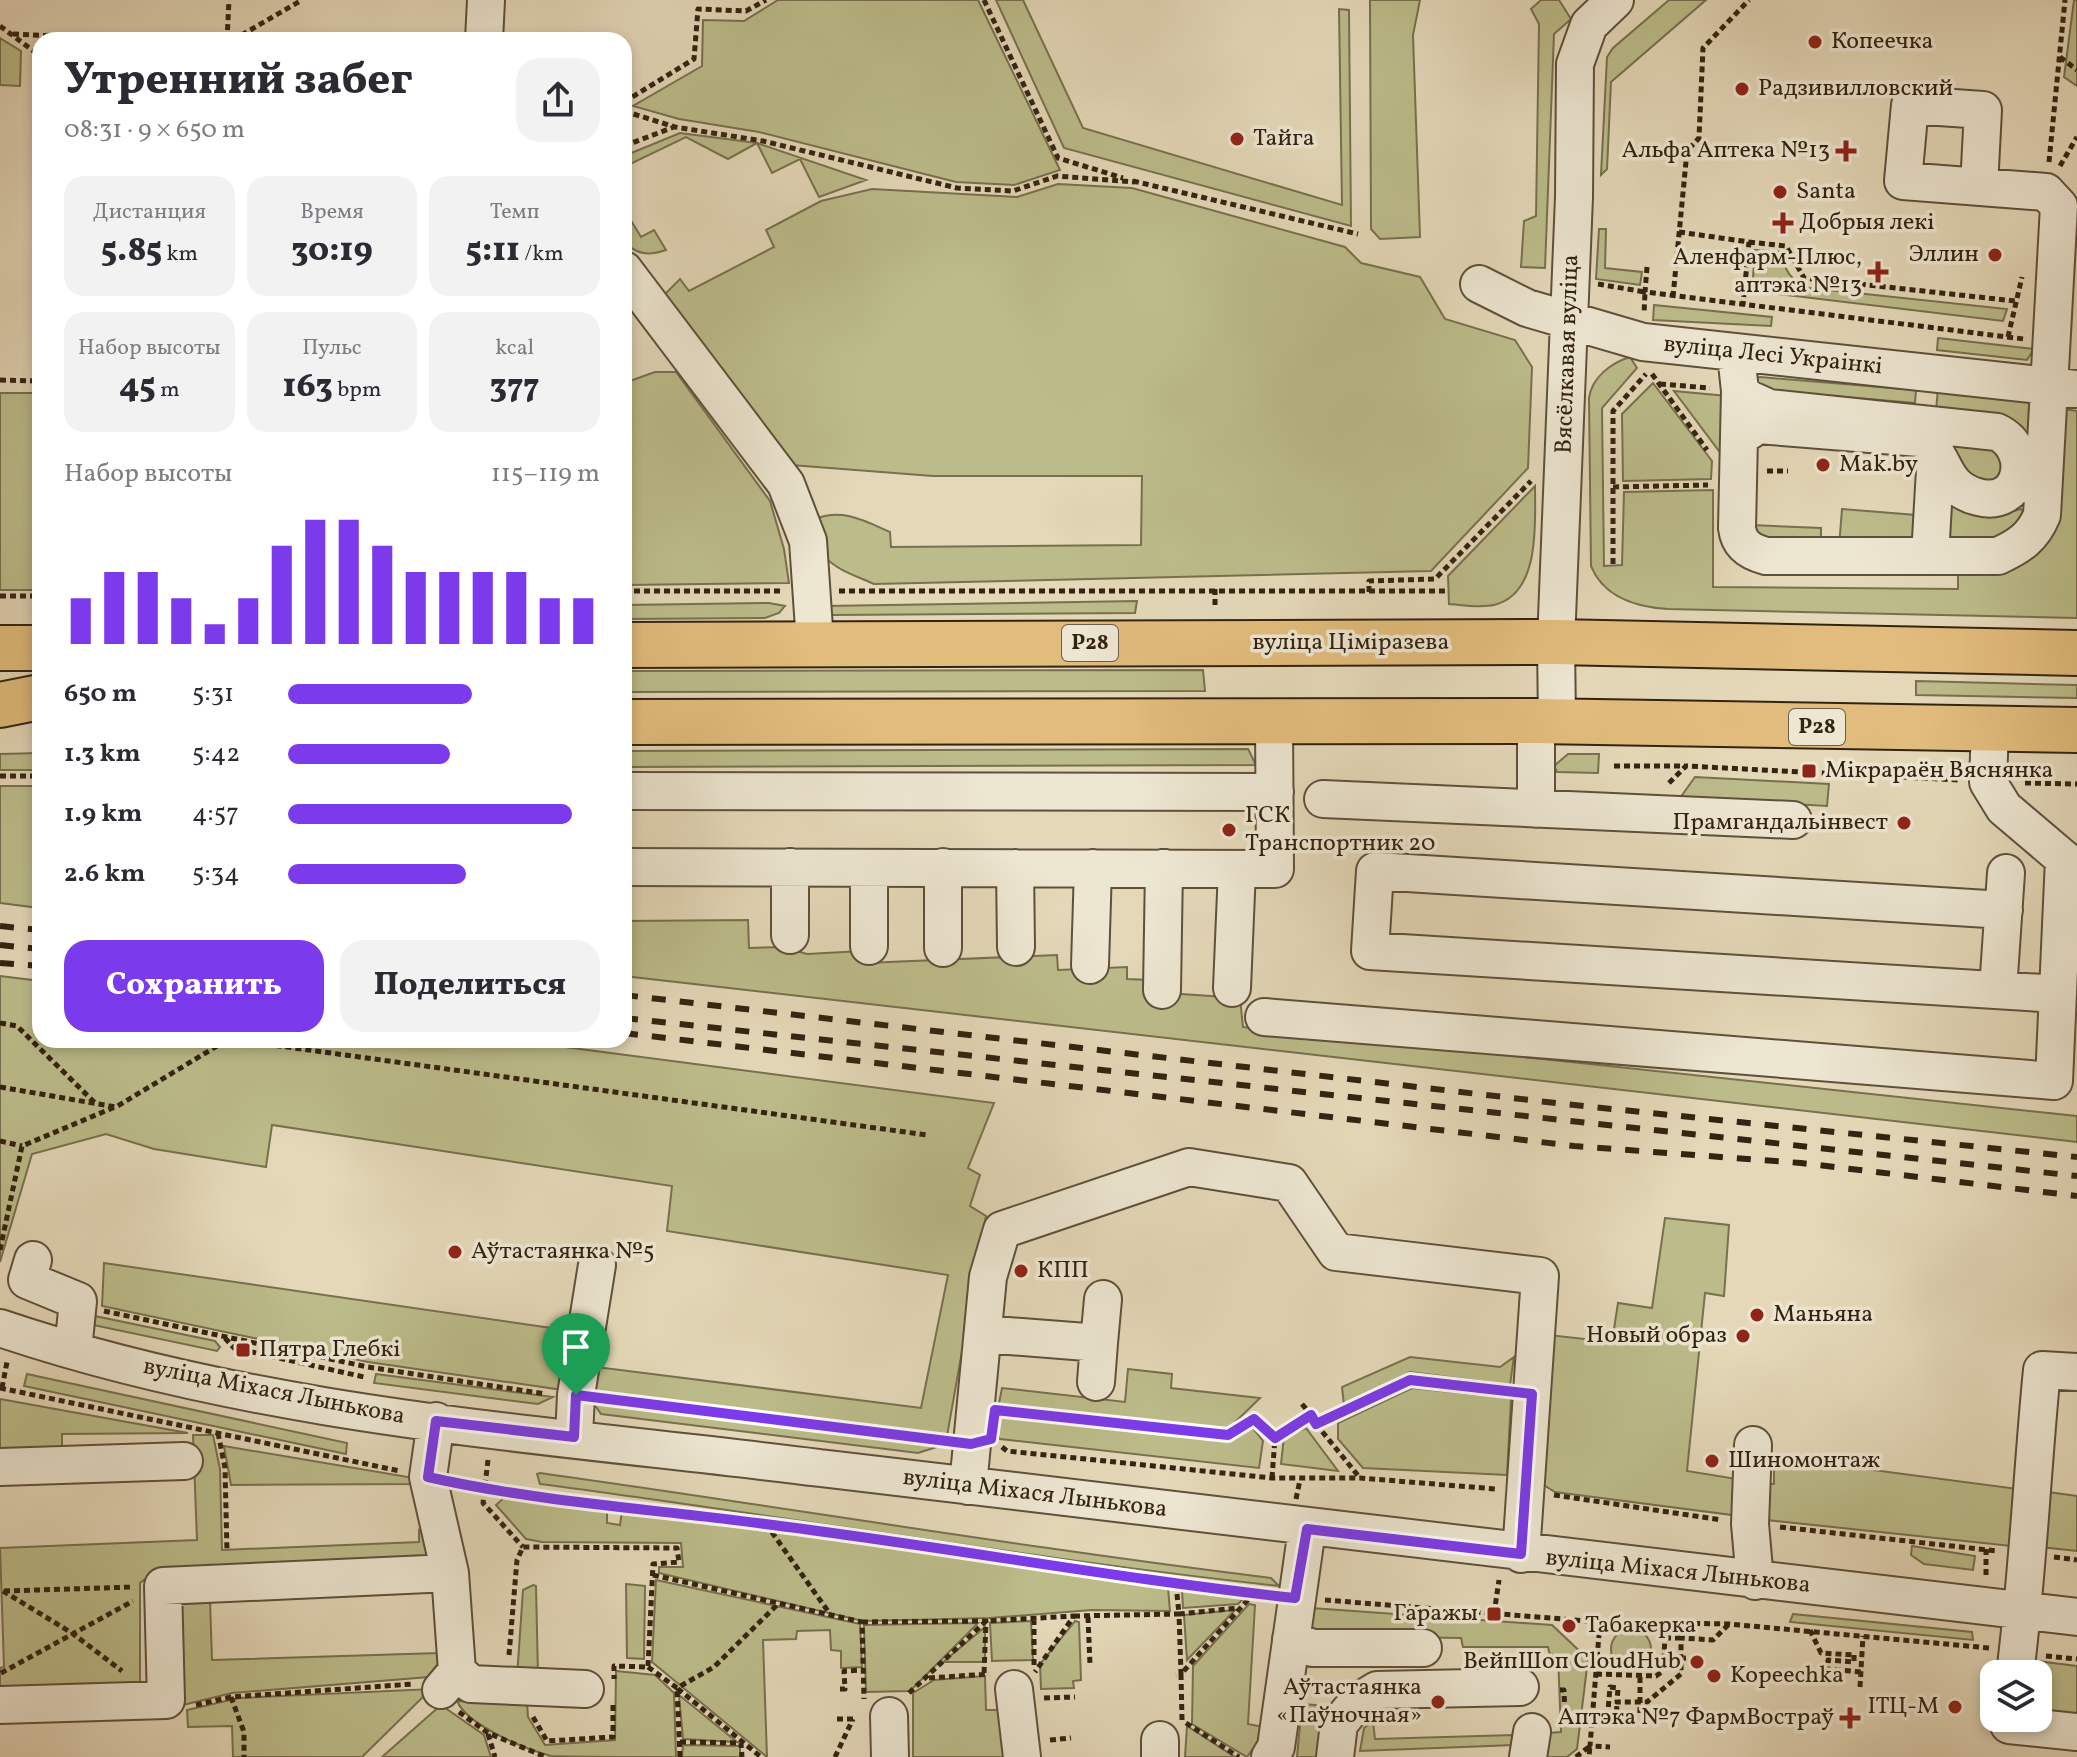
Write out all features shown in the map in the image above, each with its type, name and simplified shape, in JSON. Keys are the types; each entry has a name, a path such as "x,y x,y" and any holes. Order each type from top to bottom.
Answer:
{"main road":[{"name":"вуліца Ціміразева","path":"632,645 1556,642 2077,653"},
{"path":"0,648 32,648"},
{"path":"0,705 32,699"},
{"name":"Р28","path":"632,722 1547,722 2077,730"},
{"path":"0,724 32,724"}],"street":[{"path":"484,32 486,0"},
{"name":"Вясёлкавая вуліца","path":"1536,809 1556,642 1570,322 1575,64 1583,12 1615,0"},
{"path":"1736,354 1740,391 1727,447 1739,539 1755,553 1998,556 2018,547 2035,533 2042,515 2064,388 2055,325 2069,231 2059,206 2046,192 1979,187"},
{"path":"632,281 786,484 808,541 814,591 815,643"},
{"name":"вуліца Лесі Украінкі","path":"1479,284 1527,308 1643,342 2064,388"},
{"path":"1727,447 1758,425 1920,438 1936,453 1948,478 1979,498 1996,499 2011,489 2019,478 2017,450 2011,439 1997,432 1769,408 1740,391"},
{"path":"1930,556 1936,453"},
{"path":"632,867 1275,869 1274,721"},
{"path":"1264,1017 2054,1081 2058,994 2070,898 2064,859 2004,808 1988,782 1990,728"},
{"path":"632,791 1275,792"},
{"path":"1323,799 1793,820"},
{"path":"790,867 790,935"},
{"path":"943,867 943,948"},
{"path":"869,868 869,946"},
{"path":"1015,868 1016,947"},
{"path":"1090,965 1093,868"},
{"path":"1162,990 1164,868"},
{"path":"1232,988 1237,869"},
{"path":"2004,910 1375,871 1370,951 2058,994"},
{"path":"1998,990 2006,873"},
{"path":"968,1486 988,1277 1002,1230 1189,1167 1289,1183 1336,1252 1540,1276 1521,1554"},
{"path":"17,1255 27,1280 78,1301 73,1350"},
{"path":"574,1437 576,1395 597,1265"},
{"path":"1096,1382 1103,1299"},
{"name":"вуліца Міхася Лынькова","path":"0,1328 73,1350 281,1396 436,1421 1307,1529 2077,1617"},
{"path":"983,1334 1099,1343"},
{"path":"2017,1660 2025,1611 2042,1370 2077,1372"},
{"path":"436,1421 428,1477 450,1573 449,1680 511,1688 585,1689"},
{"path":"1753,1445 1750,1524 1755,1581"},
{"path":"0,1467 184,1461"},
{"path":"1270,1757 1276,1747 1307,1529"},
{"path":"0,1705 166,1700 163,1586 450,1573"},
{"path":"1291,1639 1312,1648 1423,1648"},
{"path":"1010,1676 1022,1757"},
{"path":"1335,1757 1339,1724 1356,1703 1377,1690 1520,1687"},
{"path":"876,1704 890,1757"},
{"path":"2007,1733 2077,1732"}],"path":[{"path":"227,32 229,0"},
{"path":"247,32 302,0"},
{"path":"632,97 694,59 698,9 746,11 766,0"},
{"path":"984,0 1058,158 1135,182 1358,234"},
{"path":"2046,192 2065,0"},
{"path":"1673,297 1687,151 1699,138 1703,48 1746,2"},
{"path":"0,26 32,49"},
{"path":"13,34 32,35"},
{"path":"2059,56 2077,70"},
{"path":"632,114 675,127 763,141 957,188 1013,191 1057,176 1135,182"},
{"path":"632,143 675,127"},
{"path":"1679,232 1786,246 1804,278 2055,325"},
{"path":"1743,305 1749,242"},
{"path":"1647,267 1645,292 1673,297 1743,305 2055,325"},
{"path":"1613,564 1613,411 1649,370 1727,447"},
{"path":"0,380 32,381"},
{"path":"1369,592 1369,581 1435,579 1537,475"},
{"path":"1613,487 1699,485"},
{"path":"632,591 1446,591"},
{"path":"0,596 32,596"},
{"path":"1614,766 1686,766"},
{"path":"0,776 32,776"},
{"path":"0,1023 17,1026 32,1041"},
{"path":"39,1048 95,1103"},
{"path":"0,1141 22,1146 116,1107 214,1048"},
{"path":"294,1048 927,1135"},
{"path":"0,1087 116,1107"},
{"path":"17,1255 22,1146"},
{"path":"78,1308 368,1367 576,1395 971,1444 991,1439 1007,1451 1272,1478 1360,1478 1302,1404"},
{"path":"224,1337 234,1348 364,1377"},
{"path":"1316,1424 1410,1380 1532,1394"},
{"path":"0,1388 428,1477 615,1508 765,1524 1176,1584 1295,1598 1600,1622 1666,1620 1810,1630 2000,1660"},
{"path":"995,1410 1228,1435 1254,1419 1275,1438"},
{"path":"1275,1438 1311,1415"},
{"path":"492,1428 488,1487 483,1503 523,1547 677,1548 679,1562 653,1564"},
{"path":"215,1558 228,1552 225,1468 218,1433"},
{"path":"1272,1478 1275,1438"},
{"path":"765,1524 831,1615"},
{"path":"1750,1524 2077,1560"},
{"path":"511,1688 507,1677 517,1560 523,1547"},
{"path":"653,1575 862,1622 1179,1614 1239,1608"},
{"path":"1176,1584 1179,1674 1171,1737 1239,1757"},
{"path":"2,1591 163,1586"},
{"path":"0,1673 163,1586"},
{"path":"2,1591 72,1633 140,1685 181,1709 231,1697 449,1680"},
{"path":"1179,1674 1255,1592"},
{"path":"677,1688 714,1667 779,1603"},
{"path":"929,1678 1010,1676 1074,1616"},
{"path":"1088,1617 1090,1665"},
{"path":"1010,1676 1034,1619"},
{"path":"1596,1674 1656,1676 1663,1671 1666,1620"},
{"path":"986,1621 1010,1676"},
{"path":"835,1757 853,1719 876,1704 911,1693 986,1621"},
{"path":"862,1622 864,1670 876,1704"},
{"path":"1589,1757 1600,1622"},
{"path":"1665,1638 1702,1642 1713,1640 1729,1624"},
{"path":"1810,1630 1821,1653 1854,1655 1854,1662 1861,1672"},
{"path":"1860,1687 1863,1636"},
{"path":"1617,1702 1647,1702 1681,1674 1684,1659 1681,1638"},
{"path":"1664,1660 1684,1659"},
{"path":"1854,1662 1828,1660 1827,1669 1861,1672"},
{"path":"648,1667 761,1757"},
{"path":"840,1689 845,1689 844,1671 864,1670"},
{"path":"1640,1676 1640,1713"},
{"path":"1560,1690 1564,1690 1565,1716 1607,1723 1616,1723 1618,1688 1610,1687 1607,1723"},
{"path":"677,1688 680,1757"},
{"path":"231,1697 244,1732 244,1757"},
{"path":"1059,1698 1075,1697"},
{"path":"837,1719 853,1719"},
{"path":"468,1721 488,1733 546,1757"},
{"path":"488,1733 495,1757"},
{"path":"1058,1739 1071,1738"},
{"path":"680,1742 741,1743"},
{"path":"741,1743 742,1757"},
{"path":"1576,1757 1590,1746 1610,1747"}],"green space":[{"path":"778,0 978,0 1060,170 1014,185 956,182 759,132 679,119 633,106 702,66 703,20 744,21"},
{"path":"996,0 1023,0 1083,128 1342,205 1339,9 1349,10 1351,226 1064,148"},
{"path":"1370,0 1420,0 1413,35 1420,237 1380,239 1371,229"},
{"path":"1541,0 1559,0 1571,19 1554,34 1545,268 1521,267 1524,221 1536,216 1539,24 1531,9"},
{"path":"1669,0 1706,0 1611,82 1607,169 1601,175 1607,57 1613,48"},
{"path":"2074,0 2077,0 2077,86 2064,77"},
{"path":"0,38 21,51 20,86 0,85"},
{"path":"680,133 757,143 728,159 686,137 632,163 632,153"},
{"path":"757,143 866,180 819,197 800,159 772,173"},
{"path":"1058,184 1132,188 1345,247 1361,263 1420,277 1445,319 1515,340 1532,367 1528,468 1431,571 874,584 839,568 819,546 816,519 844,515 862,520 890,532 891,547 1141,545 1142,476 933,476 791,465 665,294 680,279 689,291 774,247 766,230 821,201 872,189 1017,197"},
{"path":"632,222 641,237 654,230 666,250 643,253 633,249"},
{"path":"1599,229 1606,229 1605,268 1642,272 1640,285 1596,279"},
{"path":"1755,250 1783,252 1784,264 1790,274 1809,288 2007,309 2003,321 1752,291"},
{"path":"1654,305 1772,317 1771,326 1653,320"},
{"path":"1938,338 2034,349 2027,360 1937,350"},
{"path":"1630,357 1637,368 1602,408 1604,566 1622,565 1624,492 1713,490 1713,587 1958,589 1958,563 2018,556 2064,409 2077,411 2077,618 1668,609 1622,599 1604,586 1591,566 1589,398 1594,384 1604,372"},
{"path":"655,372 676,372 770,501 784,549 789,583 632,585 632,380"},
{"path":"1760,377 1916,390 1915,403 1762,390 1754,379"},
{"path":"1653,383 1712,461 1711,479 1623,481 1622,414"},
{"path":"1938,387 2030,401 2040,412 2022,452 1936,412"},
{"path":"1674,391 1727,396 1725,459"},
{"path":"0,393 32,393 32,590 0,590"},
{"path":"1981,435 2005,458 1999,477 1982,487 1937,441"},
{"path":"1535,486 1532,554 1520,587 1509,598 1494,605 1449,604 1448,576"},
{"path":"1957,501 1993,516 2021,509 2029,520 2010,538 1954,543 1946,536 1949,505"},
{"path":"1842,509 1916,515 1912,550 1839,547"},
{"path":"1751,525 1821,528 1821,547 1767,545"},
{"path":"1137,601 1135,613 831,615 825,606"},
{"path":"769,603 785,606 779,613 765,618 632,619 632,605"},
{"path":"1203,670 1205,691 632,692 632,671"},
{"path":"1916,681 2077,685 2077,698 1916,695"},
{"path":"1248,749 1256,765 632,767 632,751"},
{"path":"32,753 32,770 0,770 0,754"},
{"path":"1568,754 1599,754 1598,773 1557,772 1554,766"},
{"path":"1695,777 1829,784 1827,806 1680,798"},
{"path":"0,786 32,786 32,907 0,903"},
{"path":"748,920 749,948 783,947 807,954 862,951 865,963 1057,955 1058,970 1127,967 1127,979 1151,980 1152,992 1240,998 1243,1027 2077,1116 2077,1142 632,977 632,921"},
{"path":"0,976 32,980 32,1048 572,1048 994,1103 968,1168 980,1175 970,1206 986,1216 947,1436 592,1392 597,1367 921,1408 948,1275 667,1231 672,1186 272,1125 266,1167 154,1149 106,1134 32,1154 0,1262"},
{"path":"1665,1218 1729,1225 1724,1296 1705,1293 1687,1471 1743,1480 1740,1516 1555,1492 1534,1479 1549,1335 1612,1342 1618,1303 1652,1308"},
{"path":"104,1263 558,1329 563,1333 561,1359 568,1363 563,1390 368,1362 102,1306"},
{"path":"90,1315 215,1341 220,1347 217,1351 93,1325"},
{"path":"1410,1357 1500,1367 1514,1357 1510,1385 1410,1372 1344,1405 1342,1387"},
{"path":"1128,1369 1172,1374 1171,1388 1260,1398 1225,1432 998,1408 1002,1388 1125,1402"},
{"path":"27,1374 347,1443 346,1454 24,1386"},
{"path":"376,1374 553,1397 538,1404 374,1383"},
{"path":"1412,1388 1511,1398 1507,1475 1363,1468 1338,1439 1338,1423"},
{"path":"0,1399 188,1433 62,1434 62,1462 0,1464"},
{"path":"592,1401 943,1445 918,1453 601,1414"},
{"path":"997,1415 1229,1440 1251,1426 1263,1441 1259,1468 1000,1439 995,1433"},
{"path":"1306,1428 1338,1471 1281,1464 1284,1437"},
{"path":"193,1435 213,1435 220,1469 222,1550 419,1542 419,1530 427,1535 436,1559 149,1576 140,1583 140,1685 0,1688 0,1668 4,1667 0,1548 197,1540"},
{"path":"224,1446 414,1478 414,1484 231,1485"},
{"path":"1774,1457 2018,1489 2011,1546 1767,1520 1761,1483 1774,1484"},
{"path":"537,1474 1271,1578 1279,1586 1094,1563 540,1484"},
{"path":"2041,1491 2077,1496 2077,1551 2041,1547"},
{"path":"506,1496 607,1509 607,1523 620,1525 622,1511 701,1519 1168,1588 1170,1611 1092,1610 989,1618 863,1621 659,1573 659,1567 683,1567 681,1543 542,1542 526,1539 496,1505"},
{"path":"1912,1546 1975,1556 1973,1570 1924,1564 1911,1555"},
{"path":"656,1580 860,1624 862,1667 841,1668 841,1651 831,1650 830,1630 797,1631 796,1639 763,1640 767,1757 652,1662"},
{"path":"626,1584 645,1586 644,1659 627,1658"},
{"path":"536,1586 538,1676 517,1677 523,1590"},
{"path":"447,1588 441,1676 232,1693 183,1705 179,1595 210,1600 212,1660 439,1653 437,1592 386,1594"},
{"path":"1182,1590 1245,1597 1238,1604 1183,1608"},
{"path":"1249,1604 1255,1605 1248,1724 1268,1728 1247,1757 1192,1724 1193,1666"},
{"path":"1311,1608 1552,1625 1588,1659 1577,1749 1567,1757 1545,1757 1549,1733 1561,1732 1558,1655 1550,1655 1548,1647 1463,1647 1461,1638 1311,1636"},
{"path":"1235,1610 1187,1660 1184,1615"},
{"path":"1793,1614 1972,1632 1973,1640 1790,1622"},
{"path":"1031,1621 1033,1660 992,1661 990,1623"},
{"path":"1075,1621 1079,1622 1081,1680 1073,1681 1074,1688 1041,1689 1040,1664"},
{"path":"978,1623 910,1691 866,1692 864,1625"},
{"path":"985,1627 985,1662 943,1662"},
{"path":"1631,1629 1645,1635 1651,1649 1645,1663 1631,1669 1617,1663 1611,1649 1617,1635"},
{"path":"2052,1663 2077,1666 2077,1715 2052,1714"},
{"path":"616,1671 655,1675 674,1693 676,1757 551,1756 512,1742 484,1727 472,1719 457,1701 527,1702 528,1717 545,1745 615,1740"},
{"path":"985,1676 986,1710 1006,1710 1013,1757 913,1757 913,1693 934,1680"},
{"path":"431,1689 362,1757 233,1757 232,1726 188,1727 187,1710 239,1698"},
{"path":"679,1695 737,1742 683,1739"},
{"path":"1302,1704 1328,1706 1323,1757 1297,1757"},
{"path":"441,1705 484,1735 491,1757 382,1757"},
{"path":"1373,1721 1375,1739 1514,1735 1514,1745 1360,1751 1364,1728"},
{"path":"1187,1726 1235,1757 1185,1757"},
{"path":"683,1745 740,1746 740,1757 682,1757"}],"railway":[{"path":"0,926 32,929"},
{"path":"0,945 32,948"},
{"path":"0,963 32,965"},
{"path":"632,996 1564,1104 2077,1157"},
{"path":"632,1019 2077,1176"},
{"path":"632,1034 1574,1146 1801,1163 2077,1196"}],"place":[{"name":"Копеечка","path":"1815,42"},
{"name":"Радзивилловский","path":"1742,89"},
{"name":"Тайга","path":"1237,139"},
{"name":"Альфа Аптека №13","path":"1846,151"},
{"name":"Santa","path":"1780,192"},
{"name":"Добрыя лекі","path":"1783,223"},
{"name":"Эллин","path":"1995,255"},
{"name":"Аленфарм-Плюс, аптэка №13","path":"1878,272"},
{"name":"Mak.by","path":"1823,465"},
{"name":"Мікрараён Вяснянка","path":"1809,771"},
{"name":"Прамгандальінвест","path":"1904,823"},
{"name":"ГСК Транспортник 20","path":"1229,830"},
{"name":"Аўтастаянка №5","path":"455,1252"},
{"name":"КПП","path":"1021,1271"},
{"name":"Маньяна","path":"1757,1315"},
{"name":"Новый образ","path":"1743,1336"},
{"name":"Пятра Глебкі","path":"243,1350"},
{"name":"Шиномонтаж","path":"1712,1461"},
{"name":"Гаражы","path":"1494,1614"},
{"name":"Табакерка","path":"1569,1626"},
{"name":"ВейпШоп CloudHub","path":"1697,1662"},
{"name":"Kopeechka","path":"1714,1676"},
{"name":"Аўтастаянка «Паўночная»","path":"1438,1702"},
{"name":"ІТЦ-М","path":"1955,1707"},
{"name":"Аптэка №7 ФармВостраў","path":"1850,1718"}],"route":[{"path":"1410,1380 1532,1394 1521,1554 1307,1529 1295,1598 1176,1584 765,1524 615,1508 428,1477 436,1421 574,1437 576,1395 971,1444 991,1439 995,1410 1228,1435 1254,1419 1275,1438 1311,1415 1316,1424 1410,1380"}]}
